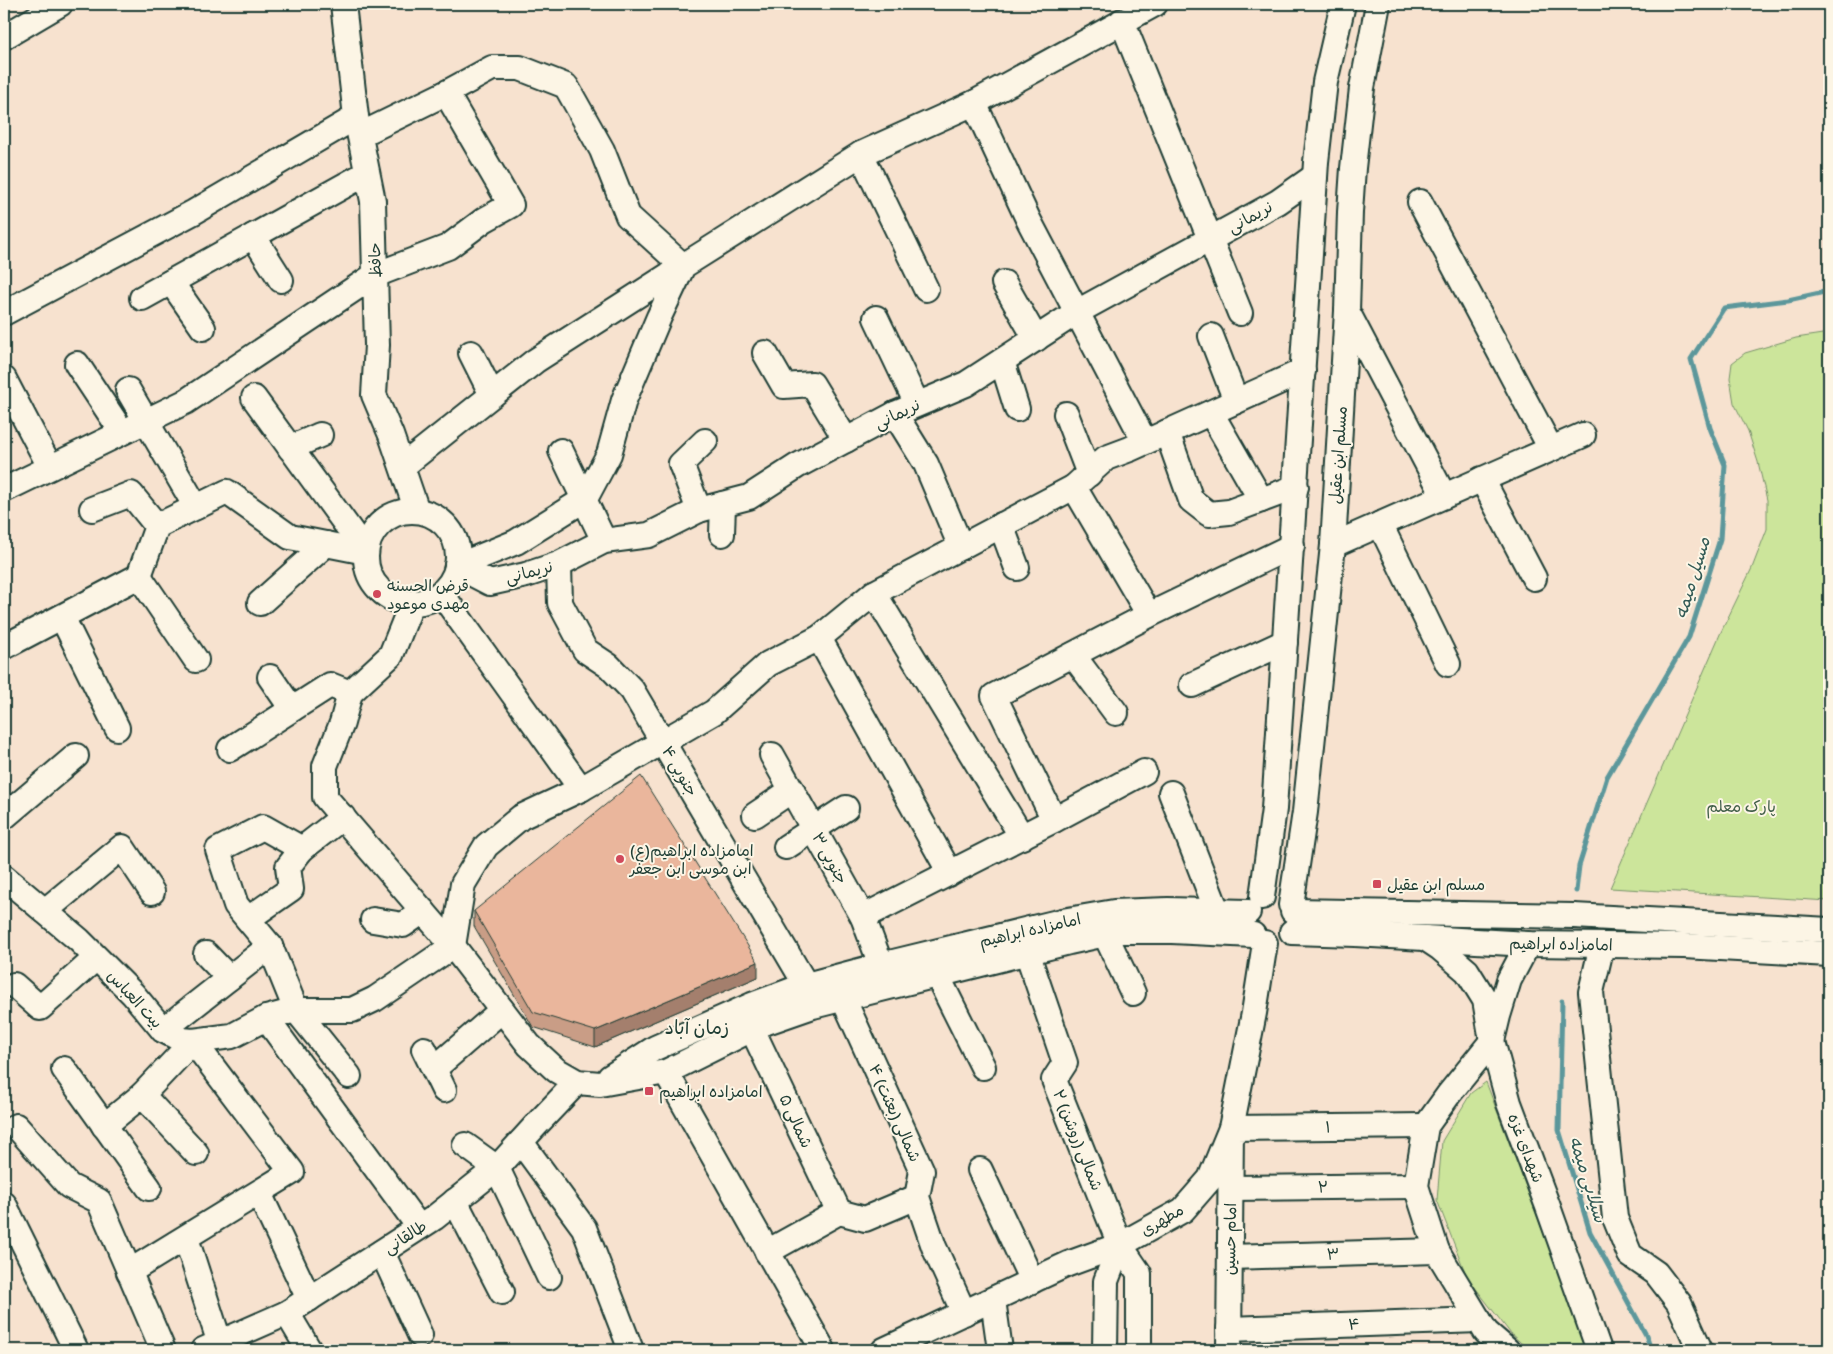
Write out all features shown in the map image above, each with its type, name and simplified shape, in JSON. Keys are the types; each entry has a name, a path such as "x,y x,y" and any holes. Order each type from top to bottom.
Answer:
{"street":[{"path":"4,37 60,4"},
{"name":"حافظ","path":"343,4 358,126 373,201 377,345 374,395 403,466 417,511"},
{"path":"403,466 535,361 861,154 974,103 1155,4"},
{"path":"1255,904 1273,896 1283,899 1292,916 1286,940 1276,944 1259,939 1248,924 1255,904 1274,809 1315,176 1325,82 1343,4"},
{"name":"مسلم ابن عقیل","path":"1292,916 1333,545 1347,312 1350,212 1362,88 1378,4"},
{"path":"1122,21 1240,313"},
{"path":"4,313 358,126 446,93 492,68 520,68 566,86 602,150 628,216 683,266"},
{"path":"1325,82 1362,88"},
{"path":"4,490 185,402 375,275 448,247 484,220 511,205 446,93"},
{"path":"974,103 1028,219 1145,442"},
{"path":"861,154 926,289"},
{"path":"142,298 367,173"},
{"name":"نریمانی","path":"457,566 490,582 526,575 558,564 604,540 649,535 699,510 749,497 797,466 895,414 966,384 1077,312 1278,202 1315,176"},
{"path":"1420,202 1550,449"},
{"path":"253,236 282,280"},
{"path":"457,566 516,542 585,499 609,454 624,400 658,317 683,266"},
{"path":"171,282 203,328"},
{"path":"1004,283 1036,339"},
{"path":"1347,312 1444,496"},
{"path":"876,318 917,404"},
{"path":"1211,336 1236,401"},
{"path":"471,353 492,395"},
{"path":"764,353 784,386 812,384 846,440"},
{"path":"1002,361 1017,409"},
{"path":"77,364 122,432"},
{"path":"453,946 463,884 486,846 520,817 581,790 714,712 768,664 819,638 874,593 1002,525 1081,480 1106,458 1303,371"},
{"path":"4,379 50,467"},
{"path":"128,390 196,506"},
{"path":"254,398 366,552"},
{"path":"1211,413 1261,500"},
{"path":"895,414 926,464 961,547"},
{"path":"1066,414 1081,480 1149,615"},
{"path":"1167,432 1191,500 1209,514 1229,512 1296,487"},
{"path":"290,448 320,435"},
{"path":"1333,545 1583,435"},
{"path":"699,510 681,464 705,441"},
{"path":"561,451 604,540"},
{"path":"1482,479 1534,578"},
{"path":"4,647 139,576 157,526 227,492 290,537 366,552"},
{"path":"92,508 131,494 157,526"},
{"path":"722,534 723,504"},
{"path":"403,511 417,511 431,515 444,523 452,535 458,550 457,566 452,581 441,593 427,600 412,603 396,600 382,592 372,580 367,566 366,552 369,538 378,525 389,516 403,511"},
{"path":"1380,524 1448,664"},
{"path":"1002,525 1017,568"},
{"path":"260,603 326,544"},
{"path":"1054,820 994,696 1149,615 1292,546"},
{"name":"۴ جنوبی","path":"558,564 560,603 585,650 609,666 632,690 806,985"},
{"path":"139,576 196,660"},
{"path":"441,593 581,790"},
{"path":"874,593 1022,837"},
{"path":"412,603 390,655 350,693 342,723 325,766 325,797 453,946 529,1046 556,1070 588,1083"},
{"path":"62,617 117,728"},
{"path":"819,638 950,873"},
{"path":"1192,684 1285,642"},
{"path":"1073,655 1116,713"},
{"path":"270,677 292,709"},
{"path":"230,749 330,685 350,693"},
{"name":"۳ جنوبی","path":"772,755 863,917 881,965"},
{"path":"4,817 76,756"},
{"path":"863,917 1022,837 1144,772"},
{"path":"755,814 792,790"},
{"path":"1170,793 1217,911"},
{"path":"786,846 846,808"},
{"path":"1274,809 1305,812"},
{"path":"248,920 291,889 288,868 302,849 342,817"},
{"path":"302,849 263,827 218,850 236,905 270,946 296,1010 349,1076"},
{"path":"45,911 122,847 152,892"},
{"name":"بیت العباس","path":"4,877 79,940 133,994 163,1030 182,1040 193,1041 232,1036 266,1018 296,1010 352,1010 375,998 453,946"},
{"name":"امامزاده ابراهیم","path":"588,1083 655,1048 752,1005 806,985 1062,921 1114,912 1217,911 1255,904"},
{"path":"373,920 403,925 423,911"},
{"name":"امامزاده ابراهیم","path":"1292,916 1574,916 1829,930"},
{"name":"امامزاده ابراهیم","path":"1292,916 1425,938 1528,944 1684,946 1829,954"},
{"name":"امامزاده ابراهیم","path":"588,1083 666,1072 752,1030 813,1006 1105,934 1119,931 1172,931 1259,939"},
{"path":"1105,934 1133,993"},
{"path":"1425,938 1467,971 1485,1000 1492,1041 1426,1126 1416,1186 1437,1251 1486,1332 1507,1350"},
{"name":"مطهری","path":"884,1350 922,1342 964,1313 1068,1264 1120,1245 1183,1210 1210,1179 1231,1128 1254,1013 1259,939"},
{"name":"شهدای غزه","path":"1528,944 1509,980 1492,1041 1509,1103 1548,1204 1599,1350"},
{"path":"163,1030 270,946"},
{"path":"1602,946 1591,992 1615,1218 1630,1255 1656,1273 1679,1303 1700,1350"},
{"name":"۲ شمالی (روشن)","path":"1027,952 1065,1064 1054,1080 1120,1245"},
{"path":"206,954 229,978"},
{"path":"14,985 40,1008 96,958"},
{"path":"937,975 983,1067"},
{"name":"۴ شمالی (بعثت)","path":"844,998 922,1171 917,1198 934,1247 964,1313"},
{"path":"434,1069 502,1010"},
{"path":"266,1018 419,1228"},
{"name":"۵ شمالی","path":"752,1030 839,1212"},
{"path":"104,1126 142,1095 193,1041 292,1172 130,1272"},
{"path":"64,1069 149,1188"},
{"path":"666,1072 823,1350"},
{"name":"طالقانی","path":"214,1348 287,1313 419,1228 497,1168 521,1142 588,1083"},
{"path":"142,1095 196,1153"},
{"path":"16,1126 69,1186 98,1201 163,1350"},
{"name":"۱","path":"1231,1128 1426,1126"},
{"name":"امام حسین","path":"1229,1340 1231,1128"},
{"path":"521,1142 584,1228 629,1350"},
{"path":"465,1145 497,1168 548,1277"},
{"path":"980,1170 1032,1281"},
{"name":"۲","path":"1231,1188 1416,1186"},
{"path":"259,1193 308,1299"},
{"path":"767,1252 839,1212 865,1219 917,1198"},
{"path":"455,1202 502,1292"},
{"path":"4,1204 76,1350"},
{"path":"186,1238 214,1348"},
{"path":"1105,1350 1106,1281 1120,1245"},
{"path":"1120,1245 1139,1273 1139,1350"},
{"name":"۳","path":"1230,1256 1437,1251"},
{"path":"382,1252 420,1336"},
{"path":"993,1300 1000,1350"},
{"path":"287,1313 309,1350"},
{"name":"۴","path":"1229,1340 1479,1320"}],"green space":[{"name":"پارک معلم","path":"1829,333 1829,901 1610,888 1721,632 1752,568 1767,529 1767,500 1758,462 1748,431 1734,403 1730,378 1732,363 1745,353 1796,338"},
{"path":"1486,1082 1588,1350 1529,1350 1511,1334 1467,1277 1437,1200 1442,1141 1471,1093"}],"building":[{"name":"(ع)امامزاده ابراهیم ابن موسی ابن جعفر","path":"641,776 758,962 595,1031 533,1012 474,911"}],"waterway":[{"name":"مسیل میمه","path":"1576,891 1579,866 1607,777 1689,637 1720,539 1725,465 1710,428 1691,359 1724,308 1788,300 1829,291"},
{"name":"سیلابی میمه","path":"1562,1001 1559,1130 1590,1232 1646,1335 1651,1350"}],"place":[{"name":"قرض الحسنه مهدی موعود","path":"377,594"},
{"name":"(ع)امامزاده ابراهیم ابن موسی ابن جعفر","path":"620,859"},
{"name":"مسلم ابن عقیل","path":"1377,884"},
{"name":"امامزاده ابراهیم","path":"649,1091"}],"district":[{"name":"زمان آباد","path":"697,1027"}]}
